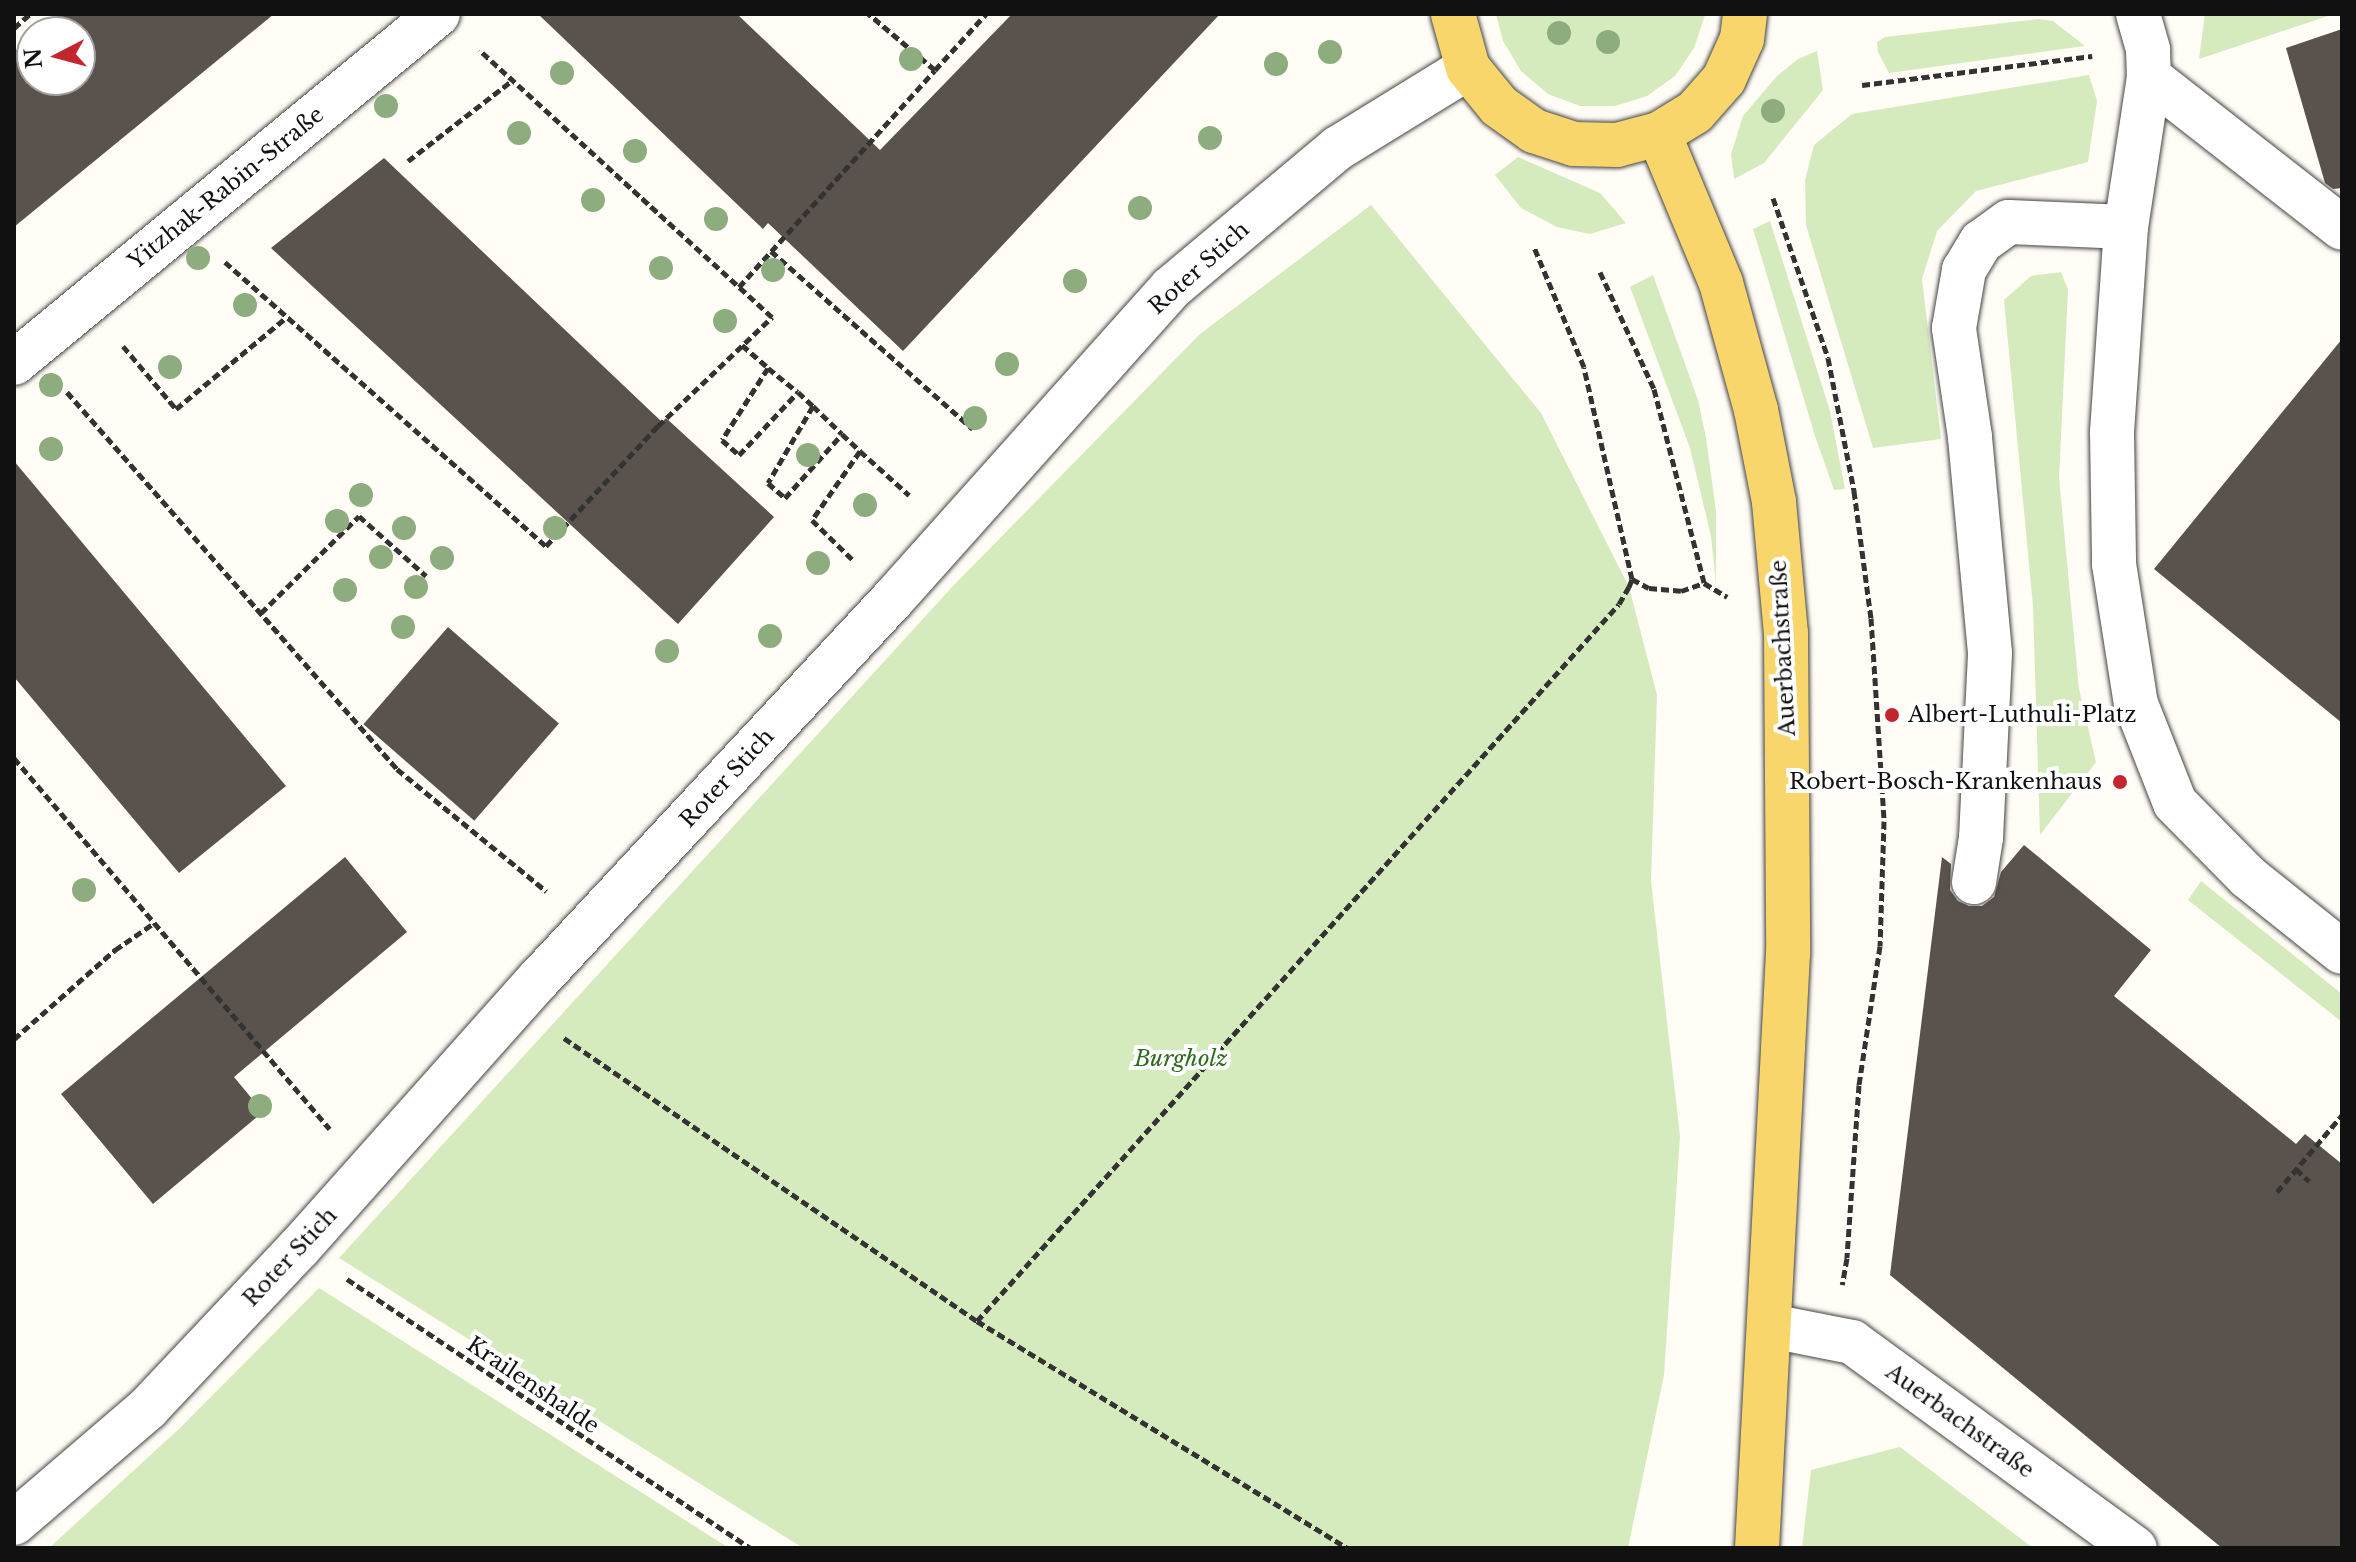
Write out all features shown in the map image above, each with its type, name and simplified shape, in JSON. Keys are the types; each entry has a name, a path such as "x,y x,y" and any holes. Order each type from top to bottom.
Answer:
{"main road":[{"path":"1453,14 1468,68 1499,106 1534,131 1574,144 1617,145 1659,134 1695,112 1724,79 1742,39 1745,14"},
{"name":"Auerbachstraße","path":"1659,134 1721,283 1756,410 1774,502 1786,633 1788,953 1771,1326 1757,1548"}],"street":[{"name":"Yitzhak-Rabin-Straße","path":"14,363 438,14"},
{"path":"2138,14 2148,50 2149,77 2126,227 2112,432 2114,564 2136,704 2175,803 2248,877 2342,952"},
{"name":"Roter Stich","path":"14,1523 148,1408 299,1248 516,1006 893,599 1171,288 1338,148 1468,68"},
{"path":"2149,77 2342,228"},
{"path":"1974,882 1981,838 1990,653 1970,437 1954,328 1964,270 1981,242 2009,222 2126,227"},
{"name":"Auerbachstraße","path":"1771,1326 1852,1342 2129,1546"}],"path":[{"path":"14,28 30,14"},
{"path":"869,14 935,70"},
{"path":"739,287 986,14"},
{"path":"182,224 546,546 658,426 772,317 471,42"},
{"path":"1862,85 2095,55 2149,77"},
{"path":"408,161 514,79"},
{"path":"1773,198 1828,358 1854,491 1871,618 1884,821 1880,946 1859,1085 1847,1258 1832,1338"},
{"path":"977,1321 1619,604 1632,579 1584,367 1534,247"},
{"path":"771,251 945,403"},
{"path":"1600,272 1654,389 1704,583 1786,633"},
{"path":"87,303 176,409 287,317"},
{"path":"742,345 873,462"},
{"path":"768,368 722,440 739,455 798,392"},
{"path":"813,406 768,483 785,498 842,434"},
{"path":"88,414 397,769 535,882"},
{"path":"860,451 812,520 893,599"},
{"path":"261,613 359,516 426,576"},
{"path":"1632,579 1649,588 1681,591 1704,583"},
{"path":"14,758 325,1125 374,1165"},
{"path":"14,1039 115,950 154,923"},
{"path":"516,1006 977,1321 1347,1548"},
{"path":"2277,1192 2342,1115"},
{"path":"2296,1169 2309,1181"},
{"name":"Krailenshalde","path":"299,1248 750,1548"}],"green space":[{"path":"1496,14 1705,15 1694,48 1675,76 1647,96 1615,106 1580,106 1548,94 1521,71 1503,41"},
{"path":"2205,14 2334,14 2199,59"},
{"path":"2038,19 2053,21 2085,46 1889,73 1878,52 1877,42 1885,37"},
{"path":"1817,51 1823,90 1764,163 1734,179 1731,154 1743,116 1777,76 1798,59"},
{"path":"2089,75 2097,101 2088,162 1976,191 1937,231 1922,279 1941,439 1873,448 1806,225 1805,180 1814,145 1852,114"},
{"path":"1518,157 1600,193 1626,223 1590,234 1557,227 1521,208 1495,175"},
{"name":"Burgholz","path":"1371,205 1541,413 1629,587 1657,695 1651,881 1680,1136 1664,1375 1628,1548 803,1548 339,1258 953,586 1200,334"},
{"path":"1770,221 1830,411 1845,489 1834,490 1753,229"},
{"path":"2061,272 2068,290 2059,478 2079,689 2096,762 2040,835 2033,606 2004,300 2031,276"},
{"path":"1653,275 1698,400 1706,438 1716,511 1716,584 1711,536 1690,448 1630,287"},
{"path":"2201,881 2342,994 2342,1022 2188,900"},
{"path":"319,1288 729,1548 49,1548 179,1429"},
{"path":"1900,1447 2033,1548 1802,1548 1811,1470"}],"building":[{"path":"274,14 14,227 14,52 16,50 16,96 96,96 96,16 58,16"},
{"path":"538,14 737,14 880,150 1012,14 1220,14 903,351 768,223 763,229"},
{"path":"2342,29 2342,188 2333,189 2325,183 2286,48"},
{"path":"384,158 662,422 666,418 774,517 678,624 271,248"},
{"path":"2342,339 2342,723 2154,569"},
{"path":"14,461 286,786 179,873 14,677"},
{"path":"448,627 559,723 474,821 363,724"},
{"name":"Robert-Bosch-Krankenhaus","path":"2024,845 2151,950 2114,996 2296,1144 2305,1134 2342,1164 2342,1548 2222,1548 1890,1275 1942,857 1951,864 1950,890 1958,901 1969,906 1982,906 1994,897 2001,872"},
{"path":"345,857 407,932 234,1077 263,1112 153,1204 61,1094"}],"place":[{"name":"Albert-Luthuli-Platz","path":"1892,715"},
{"name":"Robert-Bosch-Krankenhaus","path":"2120,782"}]}
